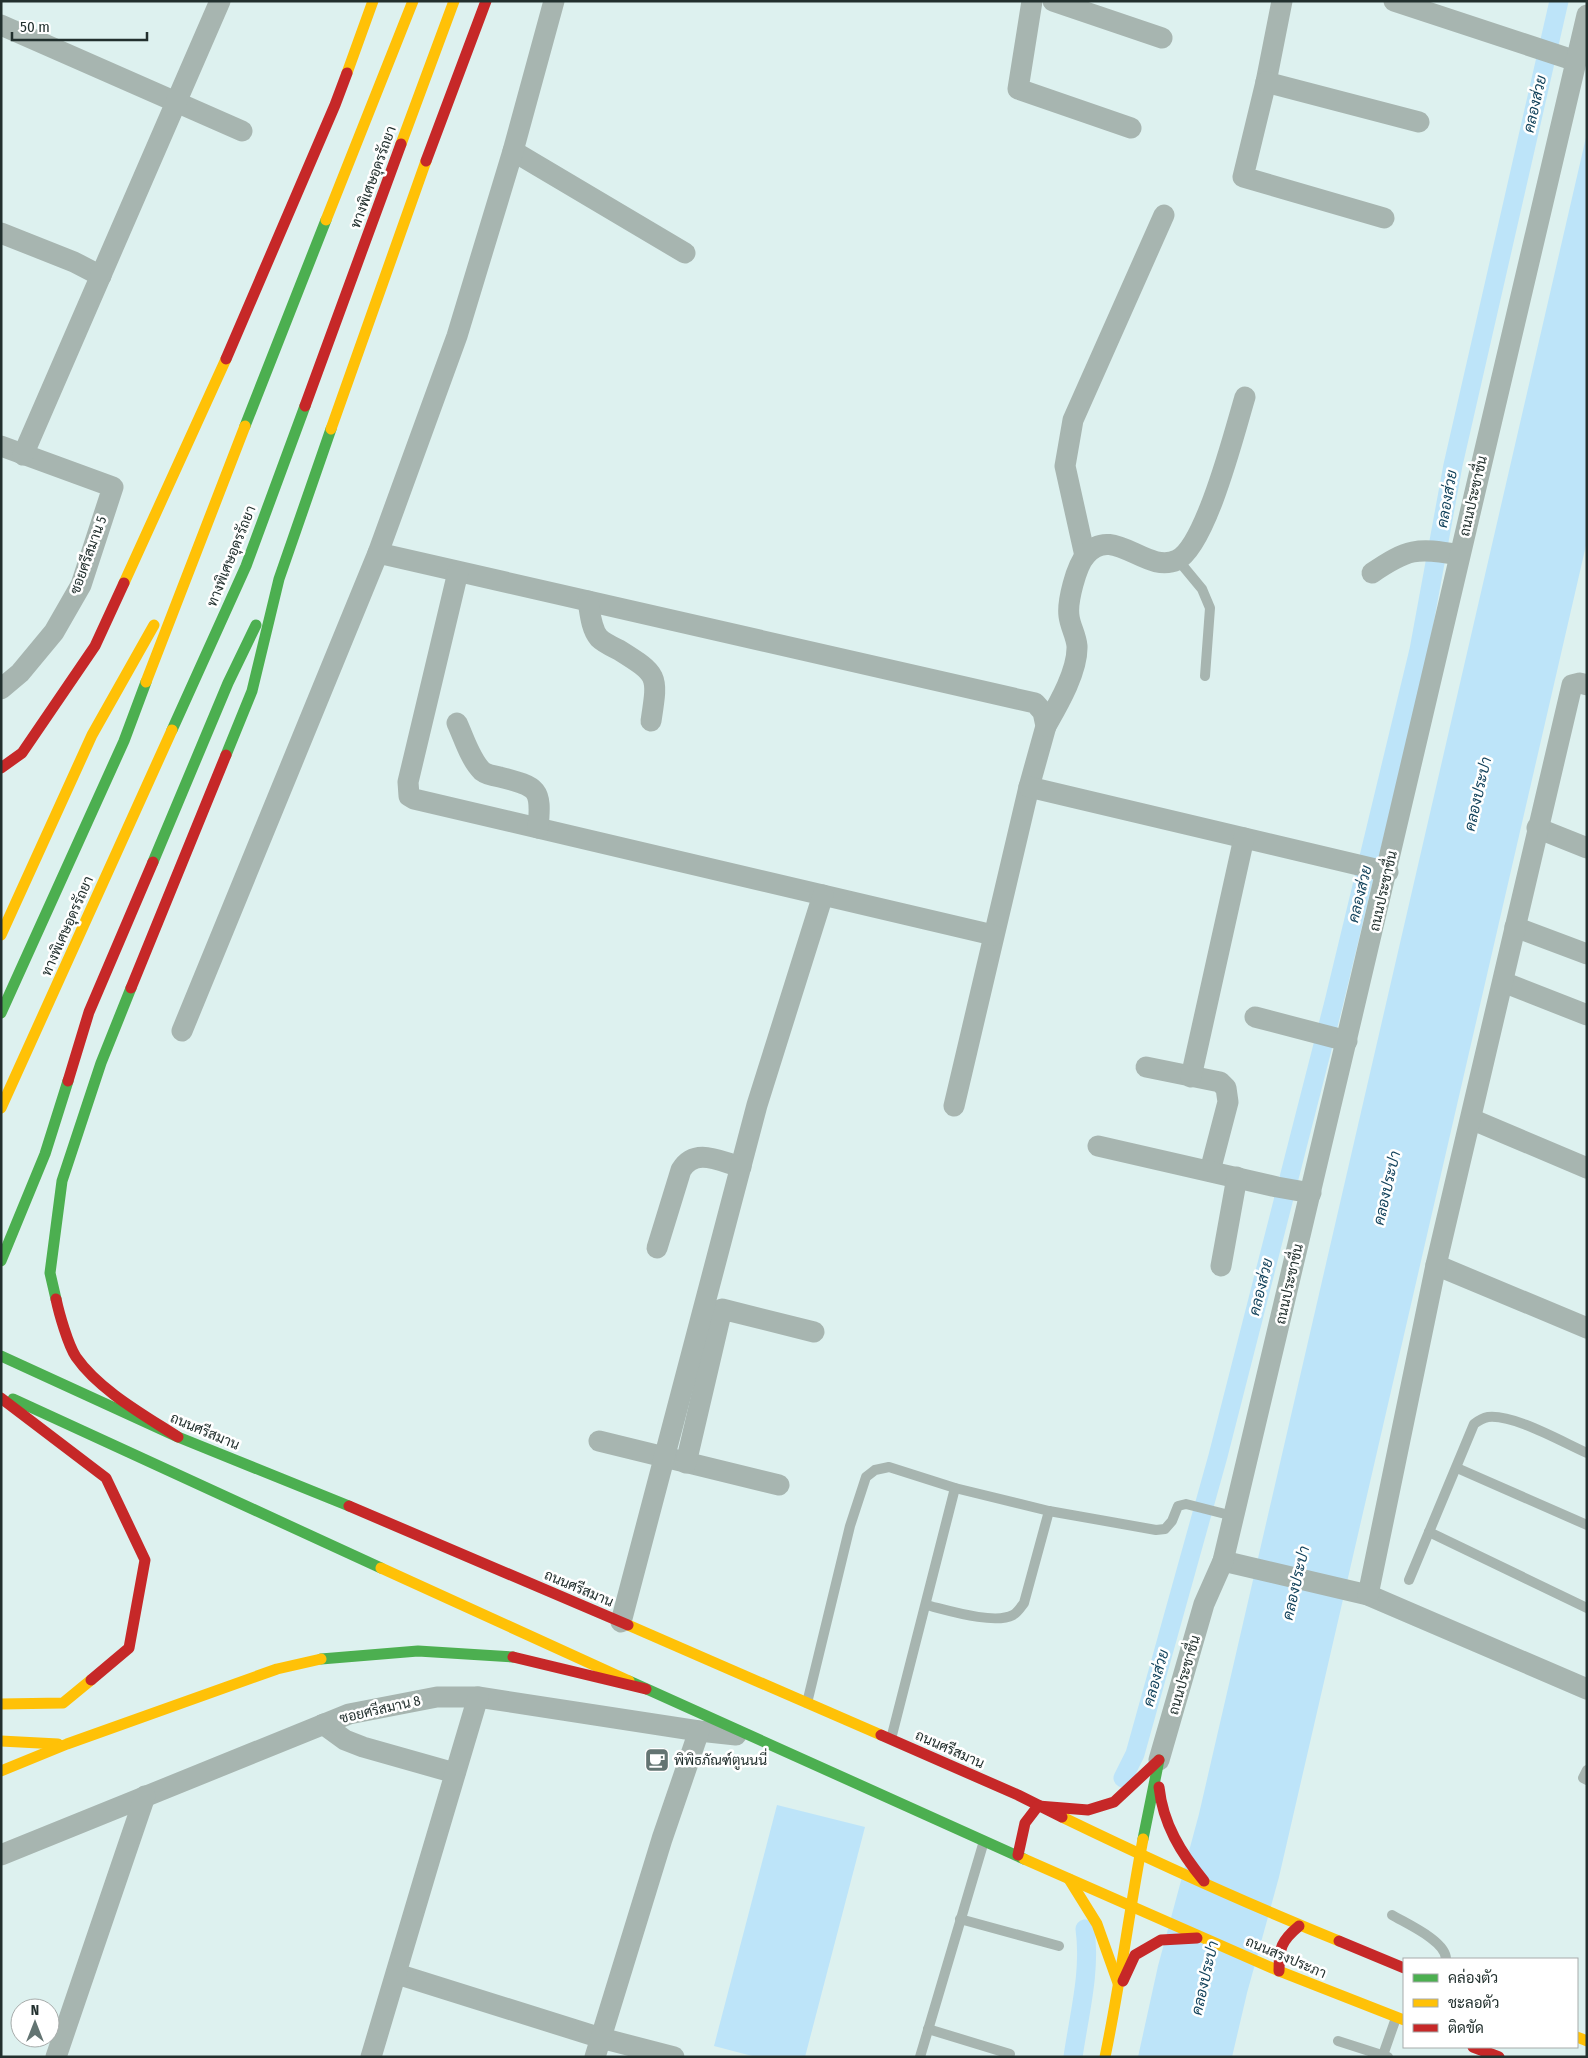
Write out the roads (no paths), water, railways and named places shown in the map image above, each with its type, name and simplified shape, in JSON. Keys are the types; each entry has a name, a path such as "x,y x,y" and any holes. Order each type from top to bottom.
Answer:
{"main road":[{"path":"1,768 22,753 95,646 250,306 335,105 373,1"},
{"name":"ทางพิเศษอุดรรัถยา","path":"1,1013 124,741 198,546 413,1"},
{"name":"ทางพิเศษอุดรรัถยา","path":"1,1108 246,566 454,1"},
{"path":"178,1437 110,1392 75,1356 59,1313 50,1274 62,1181 101,1063 252,691 279,579 400,232 486,1"},
{"path":"1,935 92,734 198,546"},
{"path":"1,1261 45,1154 89,1012 228,683 279,579"},
{"name":"ถนนศรีสมาน","path":"1,1356 178,1437 400,1526 891,1740 1141,1855"},
{"path":"1,1393 646,1689 1130,1906"},
{"path":"1,1398 106,1478 145,1560 129,1648 63,1703 1,1704"},
{"path":"1,1771 67,1744 277,1669 328,1656 418,1651 513,1656 646,1689"},
{"path":"1,1741 67,1744"},
{"path":"1018,1855 1024,1822 1028,1814 1038,1806 1088,1810 1114,1802 1159,1760"},
{"path":"1105,2057 1119,1989 1130,1906 1159,1760"},
{"path":"1159,1760 1160,1797 1167,1824 1184,1856 1206,1884"},
{"path":"1141,1855 1274,1915 1403,1968"},
{"path":"1069,1879 1097,1924 1119,1989"},
{"name":"ถนนสรงประภา","path":"1130,1906 1279,1972 1400,2019"},
{"path":"1279,1972 1279,1952 1284,1938 1300,1926"},
{"path":"1119,1989 1135,1955 1162,1940 1202,1938"},
{"path":"1476,2048 1499,2057"}],"street":[{"path":"1,446 23,455 220,1"},
{"path":"182,1031 378,553 457,336 513,151 554,1"},
{"path":"1032,1 1018,89 1131,128"},
{"path":"1053,1 1162,38"},
{"path":"1282,1 1266,82 1243,178 1384,218"},
{"path":"1394,1 1566,58"},
{"name":"ถนนประชาชื่น","path":"1159,1760 1204,1604 1222,1561 1224,1513 1295,1191 1374,868 1445,553 1566,58 1587,15"},
{"path":"1,25 242,131"},
{"path":"1266,82 1420,122"},
{"path":"513,151 684,253"},
{"path":"1085,556 1065,466 1070,435 1074,420 1164,215"},
{"path":"1,233 74,262 101,276"},
{"path":"954,1106 1029,788 1046,726 1062,697 1074,665 1077,646 1069,616 1076,572 1085,556 1094,547 1105,543 1165,564 1178,560 1188,551 1196,539 1211,506 1246,397"},
{"name":"ซอยศรีสมาน 5","path":"3,686 20,673 54,632 81,585 112,487 23,455"},
{"path":"1372,573 1402,554 1413,551 1445,553"},
{"path":"378,553 1035,703 1043,712 1046,726"},
{"path":"458,572 408,782 409,796 414,799 993,935"},
{"path":"588,601 594,629 599,638 645,667 655,680 656,690 651,721"},
{"path":"1358,1592 1472,1119 1537,828 1572,685 1580,683 1587,685"},
{"path":"457,723 475,763 483,772 521,783 536,790 540,798 538,828"},
{"path":"1029,788 1374,868"},
{"path":"1537,828 1587,848"},
{"path":"1190,1077 1244,838"},
{"path":"621,1622 757,1105 823,895"},
{"path":"1515,927 1587,954"},
{"path":"1502,982 1587,1015"},
{"path":"1255,1017 1333,1037"},
{"path":"1146,1067 1220,1082 1226,1088 1228,1102 1210,1171"},
{"path":"1472,1119 1587,1168"},
{"path":"1098,1146 1295,1191"},
{"path":"657,1248 681,1170 686,1162 692,1158 702,1157 741,1167"},
{"path":"1221,1266 1237,1177"},
{"path":"1436,1265 1587,1328"},
{"path":"686,1463 722,1309 814,1332"},
{"path":"599,1441 779,1485"},
{"path":"1222,1561 1252,1566 1358,1592 1586,1687"},
{"name":"ซอยศรีสมาน 8","path":"1,1855 349,1714 437,1697 478,1697 699,1731 752,1736"},
{"path":"371,2057 478,1697"},
{"path":"322,1724 346,1740 363,1747 455,1772"},
{"path":"598,2047 662,1839 699,1731"},
{"path":"56,2057 145,1796"},
{"path":"397,1974 598,2047 674,2057"}],"lane":[{"path":"1178,560 1202,589 1210,608 1205,676"},
{"path":"1409,1580 1474,1424 1485,1417 1499,1417 1517,1422 1587,1453"},
{"path":"806,1704 850,1526 866,1478 875,1470 889,1467 955,1488 1049,1511 1156,1530 1165,1529 1172,1521 1178,1506 1186,1504 1224,1513"},
{"path":"1457,1468 1587,1525"},
{"path":"891,1740 955,1488"},
{"path":"926,1605 968,1616 1001,1618 1014,1615 1024,1603 1049,1511"},
{"path":"1429,1532 1587,1608"},
{"path":"1587,1770 1583,1778 1587,1780"},
{"path":"920,2057 984,1840"},
{"path":"1392,1915 1440,1944 1446,1954 1446,1958"},
{"path":"960,1919 1059,1946"},
{"path":"1338,2041 1386,2056 1400,2019"},
{"path":"928,2029 1010,2054"}],"water":[{"name":"คลองประปา","path":"1587,133 1587,541 1279,1877 1247,1993 1232,2057 1138,2057 1158,1966 1199,1814"},
{"path":"777,1805 865,1827 805,2057 756,2057 714,2046"}],"waterway":[{"name":"คลองส่วย","path":"1123,1778 1135,1754 1218,1456 1334,1002 1419,650 1453,465 1559,1"},
{"name":"คลองส่วย","path":"1073,2057 1085,1977 1085,1929"}],"place":[{"name":"พิพิธภัณฑ์ตูนนนี่","path":"657,1760"}]}
